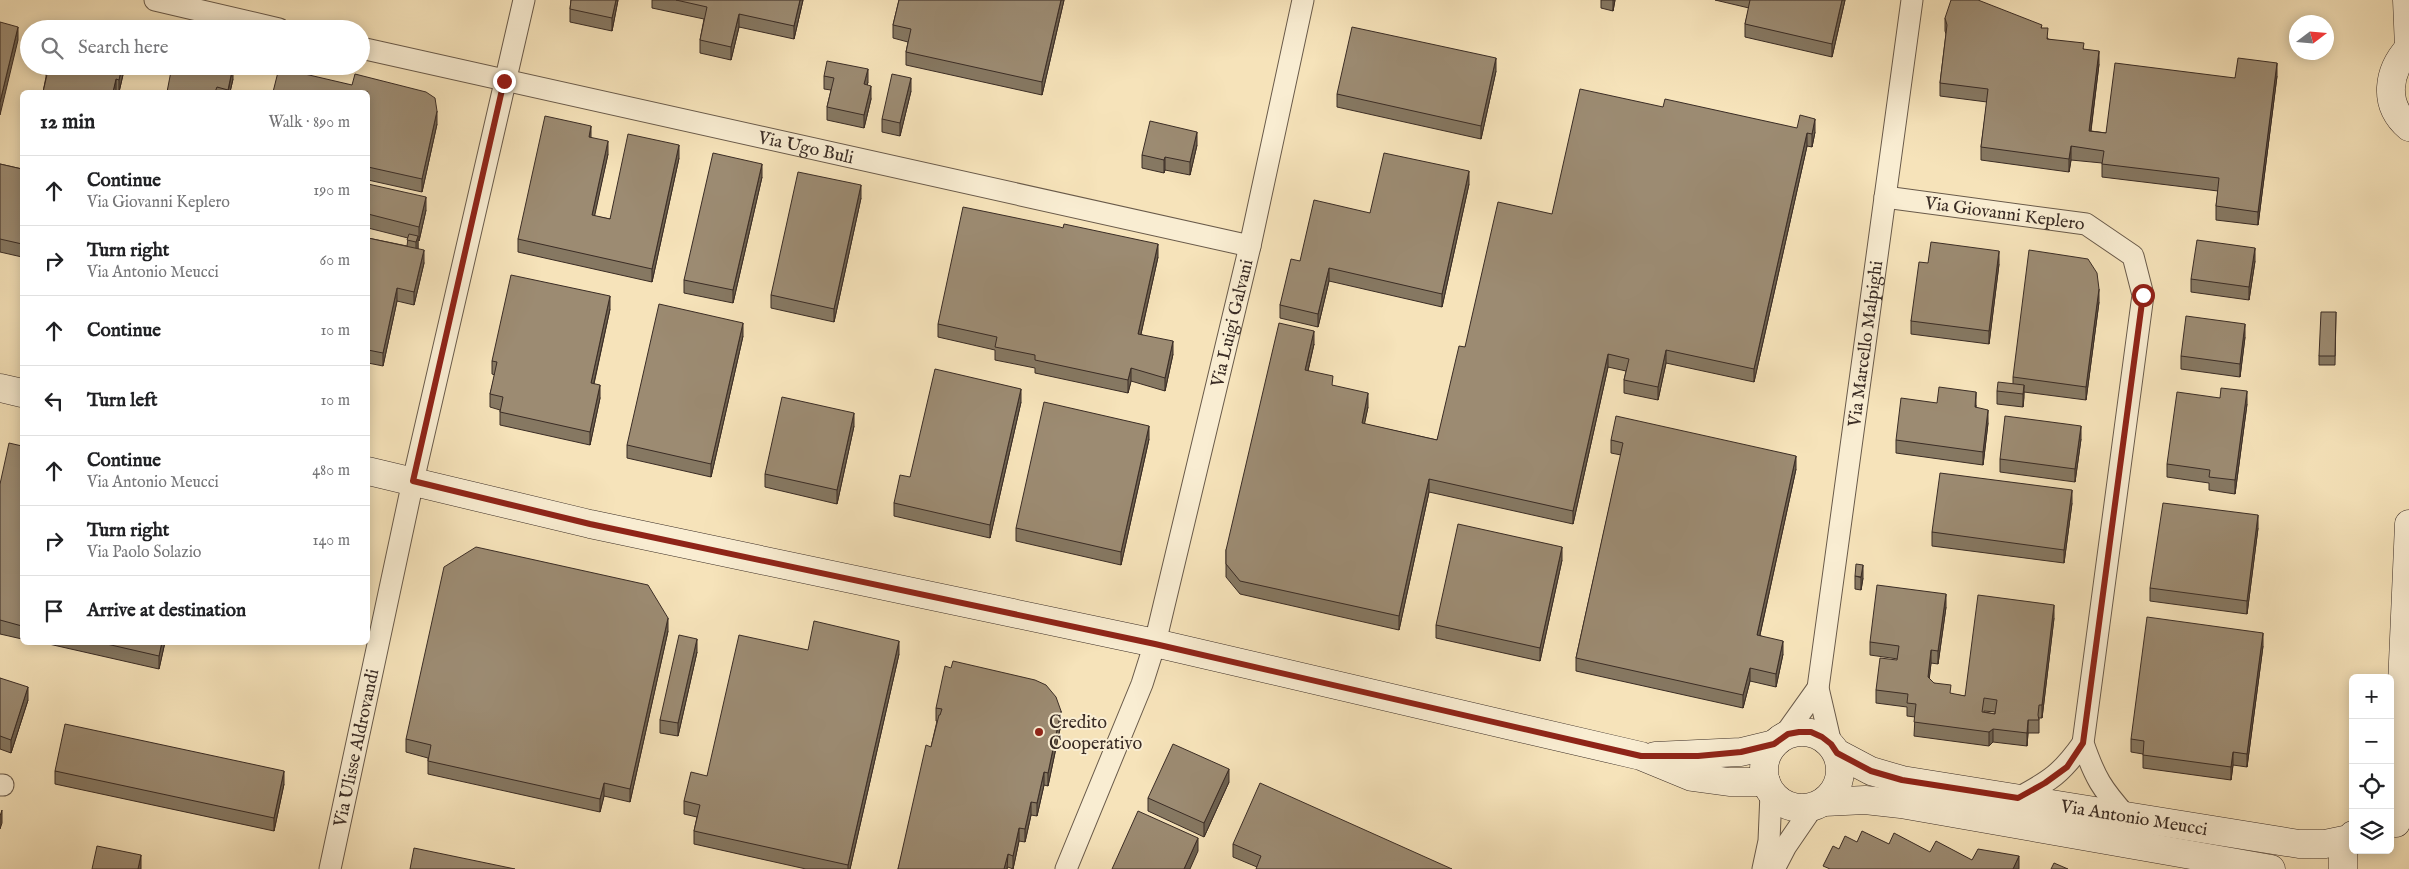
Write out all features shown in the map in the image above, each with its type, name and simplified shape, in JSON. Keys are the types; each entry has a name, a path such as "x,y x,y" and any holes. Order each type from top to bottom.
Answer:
{"street":[{"path":"155,0 241,20"},
{"name":"Via Ulisse Aldrovandi","path":"330,869 413,481 524,0"},
{"name":"Via Luigi Galvani","path":"1066,869 1142,684 1155,644 1250,246 1303,0"},
{"name":"Via Marcello Malpighi","path":"1834,748 1818,688 1912,0"},
{"path":"2407,0 2409,48 2398,60 2392,75 2390,91 2394,107 2403,122 2409,127"},
{"name":"Via Ugo Buli","path":"370,50 1250,246"},
{"name":"Via Giovanni Keplero","path":"1884,197 2086,224 2133,256 2143,295 2083,743 2067,767 2045,783 2018,798"},
{"path":"0,388 20,393"},
{"path":"370,471 590,524 1155,644 1641,756 1692,777 1768,788 1779,801 1790,807 1801,809 1818,805"},
{"path":"2398,826 2409,524"},
{"name":"Via Marcello Malpighi","path":"1778,740 1818,688"},
{"path":"1641,756 1698,756 1741,752 1799,732 1811,732 1822,737 1834,748 1840,764 1838,786 1818,805 1786,846 1774,869"},
{"path":"1763,869 1769,841 1768,788 1765,759 1778,740"},
{"name":"Via Giovanni Keplero","path":"2083,743 2094,774 2105,791 2126,816"},
{"name":"Via Antonio Meucci","path":"1834,748 1871,771 1902,780 2299,844 2325,844 2349,838"},
{"name":"Via Antonio Meucci","path":"1818,805 1865,800 1901,804 2216,864 2271,869"},
{"path":"2343,869 2343,851 2349,840"}],"building":[{"path":"571,0 616,0 612,18 570,9"},
{"path":"676,0 800,0 794,26 739,14 731,47 700,40 707,7"},
{"path":"899,0 1061,0 1042,82 906,52 911,29 893,25"},
{"path":"1750,0 1842,0 1832,44 1745,24"},
{"path":"1951,0 1978,0 2042,25 2041,28 2048,28 2047,39 2084,43 2083,49 2099,51 2089,131 2106,133 2115,63 2235,78 2238,58 2277,63 2258,212 2216,206 2219,178 2102,164 2104,151 2071,146 2069,159 1981,147 1988,89 1940,83 1947,25 1945,18"},
{"path":"0,22 18,27 0,102"},
{"path":"1352,27 1496,58 1481,126 1337,94"},
{"path":"827,61 868,69 864,84 871,86 864,115 827,107 834,78 824,76"},
{"path":"892,74 911,78 900,123 882,119"},
{"path":"47,75 120,75 119,80 116,79 113,90 43,90"},
{"path":"170,75 231,75 228,90 217,87 216,90 167,90"},
{"path":"277,75 309,75 352,85 355,75 359,75 426,92 435,98 437,111 422,179 370,167 370,90 274,90"},
{"path":"1580,89 1663,107 1665,99 1797,128 1800,115 1815,119 1812,134 1807,133 1754,369 1666,350 1658,387 1624,380 1629,359 1608,354 1573,511 1429,479 1399,616 1240,581 1226,564 1226,550 1279,323 1314,331 1305,370 1333,376 1332,385 1368,393 1362,423 1437,440 1459,346 1465,347 1498,202 1552,214"},
{"path":"545,116 591,126 589,137 608,141 592,215 610,219 628,134 679,145 652,269 518,239"},
{"path":"1150,121 1197,132 1190,162 1165,157 1164,160 1142,155"},
{"path":"713,153 762,164 733,290 684,280"},
{"path":"1384,153 1469,171 1442,294 1329,268 1318,314 1280,305 1291,259 1300,261 1314,200 1370,213"},
{"path":"0,164 20,169 20,244 0,239"},
{"path":"798,172 861,185 834,309 771,295"},
{"path":"370,184 426,197 419,227 370,215"},
{"path":"963,207 1063,228 1064,224 1158,244 1138,334 1173,341 1165,378 1131,368 1128,380 1035,360 1035,355 995,347 997,337 938,324"},
{"path":"409,234 418,236 416,242 407,240"},
{"path":"370,238 424,250 414,292 397,288 383,353 370,350"},
{"path":"2197,240 2255,248 2249,287 2191,279"},
{"path":"1931,242 1999,251 1989,331 1911,321 1919,262 1928,263"},
{"path":"2029,250 2088,259 2097,273 2099,289 2086,387 2013,377"},
{"path":"511,275 610,296 591,383 600,385 590,432 500,412 503,397 490,394 497,362 492,361"},
{"path":"659,304 743,323 711,464 627,445"},
{"path":"2321,312 2336,312 2335,356 2319,356"},
{"path":"2186,316 2245,324 2240,364 2181,356"},
{"path":"935,369 1021,389 990,525 894,503 900,475 910,477"},
{"path":"1998,382 2024,385 2023,394 1997,391"},
{"path":"1939,387 1976,392 1975,407 1988,410 1983,452 1896,440 1901,398 1937,403"},
{"path":"2221,388 2247,391 2235,480 2209,477 2210,470 2167,464 2177,392 2220,398"},
{"path":"782,397 854,413 837,490 765,474"},
{"path":"1044,402 1149,426 1121,552 1016,528"},
{"path":"1616,416 1796,456 1757,635 1783,641 1776,674 1750,668 1743,695 1576,658 1623,443 1611,440"},
{"path":"2005,416 2081,426 2075,469 2000,459"},
{"path":"9,443 20,446 20,625 0,620 0,484"},
{"path":"1940,473 2072,490 2064,550 1932,532"},
{"path":"2163,503 2258,515 2247,601 2150,588"},
{"path":"1458,524 1562,547 1540,648 1436,625"},
{"path":"476,547 648,585 668,618 630,789 604,783 600,799 428,761 431,745 406,739 444,567"},
{"path":"1856,564 1863,565 1861,577 1855,576"},
{"path":"1877,585 1946,594 1938,651 1931,650 1928,677 1934,683 1951,685 1950,693 1965,696 1978,595 2054,605 2042,705 2039,705 2039,720 2028,720 2027,733 1993,729 1989,732 1914,722 1916,704 1907,703 1908,694 1876,690 1880,658 1897,660 1899,646 1870,642","holes":["1984,698 1997,700 1995,714 1982,712"]},
{"path":"2147,617 2263,633 2247,754 2233,752 2231,767 2143,755 2144,741 2131,739"},
{"path":"814,621 899,641 848,865 694,831 700,805 684,801 691,772 707,776 739,635 808,650"},
{"path":"679,635 697,639 678,723 660,720"},
{"path":"111,645 161,645 159,656"},
{"path":"953,661 1035,680 1046,685 1056,697 1061,711 1048,773 1044,772 1037,803 1031,802 1025,829 1019,828 1013,856 1008,854 1004,869 898,869 926,745 931,747 942,709 936,708 945,666 951,668"},
{"path":"0,678 28,687 11,740 0,736"},
{"path":"65,724 284,771 274,818 55,771"},
{"path":"1173,744 1229,769 1204,823 1148,798"},
{"path":"1260,783 1452,869 1256,869 1261,856 1233,844"},
{"path":"1138,811 1198,838 1184,869 1112,869"},
{"path":"1862,831 1889,844 1894,833 1930,852 1936,841 1972,860 1978,849 2019,856 2013,869 1830,869 1823,866 1833,846 1839,849 1845,836 1857,842"},
{"path":"97,846 141,855 138,869 92,869"},
{"path":"414,848 515,869 410,869"},
{"path":"2054,863 2068,869 2051,869"}],"place":[{"name":"Credito Cooperativo","path":"1039,732"}],"route":[{"path":"504,81 413,481 590,524 944,597 1641,756 1698,756 1741,752 1774,744 1788,734 1811,732 1831,744 1837,753 1871,771 1902,780 2018,798 2045,783 2067,767 2083,743 2143,295"}]}
